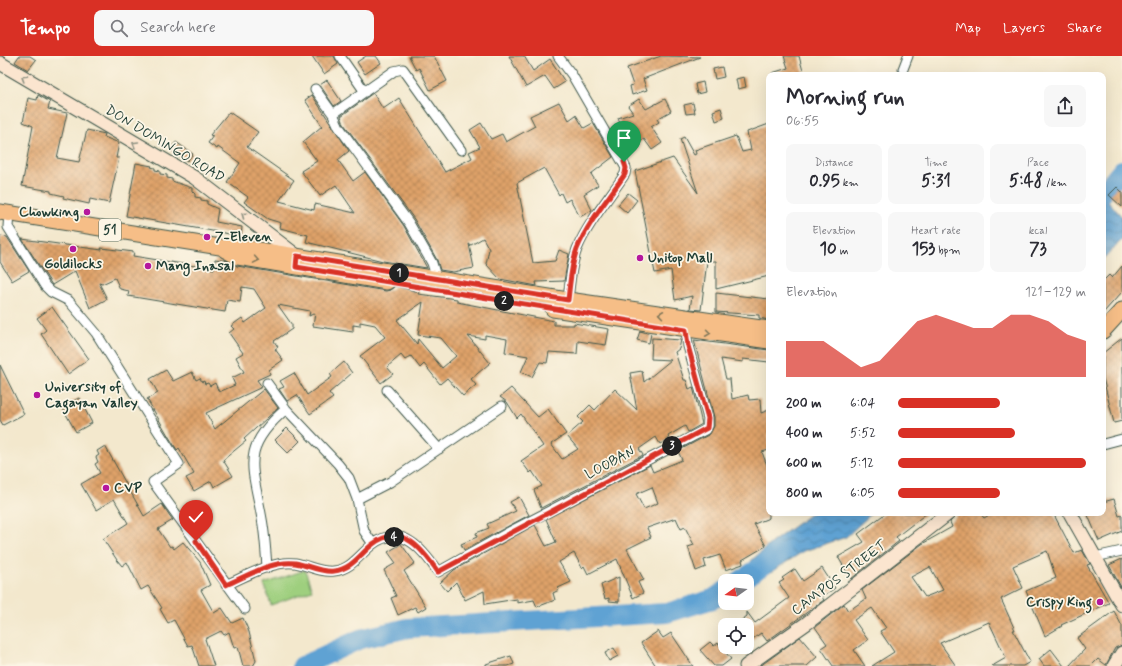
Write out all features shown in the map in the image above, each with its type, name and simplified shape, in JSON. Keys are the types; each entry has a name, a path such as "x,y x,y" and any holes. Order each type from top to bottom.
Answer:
{"main road":[{"name":"DON DOMINGO ROAD","path":"0,63 194,178 297,262"},
{"name":"51","path":"4,213 220,247 240,247 297,262 686,330 766,342"},
{"name":"51","path":"297,262 437,280 766,329"},
{"name":"CAMPOS STREET","path":"746,666 807,623 945,516"},
{"path":"1072,516 1122,605"},
{"path":"1114,666 1122,653"}],"street":[{"path":"340,56 365,92"},
{"path":"558,56 572,75 626,168 625,174 583,237 577,250 572,269 568,300"},
{"path":"904,69 908,56"},
{"path":"332,114 394,70 400,68 406,70 461,150"},
{"path":"315,89 339,127 409,223 432,263 437,280"},
{"path":"4,213 8,227 45,286 51,292 69,301 96,333 179,464 153,482 226,585 245,609"},
{"name":"LOOBAN","path":"373,544 382,539 395,537 405,538 415,543 428,556 438,572 707,428 708,418 688,346 686,330"},
{"path":"226,585 279,564 293,563 318,570 333,572 350,565 373,544 364,531 357,499 349,478 338,464 286,409 267,383"},
{"path":"387,390 439,449"},
{"path":"357,499 380,488 502,406"},
{"path":"267,568 266,544 256,494 253,458 256,445 263,431 286,409"},
{"path":"1106,443 1122,439"},
{"path":"1095,557 1122,551"}],"green space":[{"path":"305,570 312,590 271,605 264,584"}],"water":[{"path":"1106,198 1122,217 1122,239 1106,257"},
{"path":"808,516 869,516 846,537 804,551 766,575 751,561 771,543"}],"building":[{"path":"19,56 30,56 36,60 28,70 15,62"},
{"path":"312,56 334,56 338,64 324,74"},
{"path":"366,56 376,56 381,63 365,74 357,62"},
{"path":"409,56 434,56 447,81 430,90 419,68 416,70"},
{"path":"509,56 524,56 533,71 550,59 565,82 554,89 545,76 526,87"},
{"path":"661,56 700,57 643,79 647,90 632,95 630,86 633,85 627,68"},
{"path":"784,56 799,56 803,72 775,72 788,68"},
{"path":"722,67 724,77 715,79 713,69"},
{"path":"744,77 746,87 738,89 736,79"},
{"path":"327,80 341,101 334,106 320,85"},
{"path":"703,82 705,92 697,94 695,84"},
{"path":"373,93 383,109 399,98 445,172 472,158 469,152 480,147 470,130 481,123 491,139 502,134 506,142 535,126 530,116 559,102 569,120 576,115 584,128 593,123 613,157 591,174 598,185 584,194 592,210 580,217 570,199 565,202 561,193 559,195 544,168 517,183 533,263 555,261 559,250 569,254 564,281 536,282 537,286 500,279 486,264 489,249 483,238 471,245 469,244 474,268 453,272 440,270 437,260 414,219 344,124 341,116"},
{"path":"38,95 50,102 48,109 67,113 57,158 79,162 87,130 105,134 104,137 119,143 116,158 119,158 109,203 90,199 89,204 63,198 64,196 51,193 51,191 22,186 33,126 23,122 28,98 37,100"},
{"path":"312,95 349,151 338,160 353,181 365,172 404,226 427,268 383,261 306,242 308,235 280,228 281,223 268,219 244,202 248,197 227,182 240,163 218,147 217,149 208,143 213,136 210,135 229,112 258,132 247,147 294,180 279,201 314,210 315,204 355,213 336,185 320,196 301,171 317,161 303,142 322,126 305,100"},
{"path":"639,99 646,109 665,99 671,111 657,119 659,122 651,127 662,143 652,150 644,139 631,148 623,137 625,136 618,118 633,113 628,106"},
{"path":"693,103 695,113 686,114 684,105"},
{"path":"721,108 724,118 716,121 713,111"},
{"path":"766,125 766,277 716,289 716,261 707,261 701,310 690,309 692,296 675,300 671,270 655,273 635,171 673,158 698,193 680,139 684,137 694,155 696,154 695,150 736,136 742,152 751,150 747,132"},
{"path":"176,142 193,154 187,161 170,149"},
{"path":"136,163 152,166 151,167 155,168 155,170 160,171 160,174 167,175 167,178 172,179 172,181 192,188 195,197 207,201 207,204 218,209 216,222 242,227 241,236 126,216"},
{"path":"1117,187 1122,192 1122,207 1109,195"},
{"path":"628,193 637,200 627,213 618,205"},
{"path":"0,236 7,237 29,271 12,281 0,262"},
{"path":"22,239 102,250 101,248 134,252 133,256 214,269 215,259 227,261 237,266 386,291 395,286 419,292 418,294 457,299 457,302 554,321 554,325 574,325 574,323 609,329 606,345 578,341 577,354 549,352 547,363 540,362 532,377 521,372 528,356 505,352 507,339 485,335 485,339 468,336 490,363 471,379 476,385 463,396 447,378 440,384 424,364 420,368 411,356 405,360 401,355 387,367 393,374 381,383 360,356 385,337 375,325 360,322 360,326 353,325 353,332 313,326 315,313 309,316 310,311 278,305 292,325 292,329 274,341 278,347 275,349 283,360 269,370 270,374 257,380 262,387 206,413 215,429 264,389 278,408 244,439 246,441 223,460 233,476 214,487 211,481 194,491 186,478 194,474 179,448 177,450 147,399 158,393 150,379 166,370 173,381 192,372 196,380 200,378 202,382 204,381 205,384 208,383 210,386 215,383 219,392 235,385 232,378 244,372 236,357 243,353 229,333 234,329 231,326 242,318 245,323 266,308 254,289 242,287 240,302 227,300 225,312 128,296 129,291 120,289 115,278 102,284 99,283 107,299 90,308 75,271 52,285","holes":["423,302 418,335 441,338 456,356 442,368 418,339 417,344 397,320"]},
{"path":"1122,266 1122,292 1106,310 1106,278 1109,275 1112,278"},
{"path":"716,293 766,299 766,319 759,318 759,315 716,312"},
{"path":"52,307 89,359 68,374 41,334 46,330 37,318"},
{"path":"640,331 651,334 649,343 637,340"},
{"path":"652,338 681,340 679,349 675,352 684,380 686,380 689,389 693,387 702,424 688,432 685,426 668,436 669,439 660,444 656,437 639,449 643,455 541,508 534,490 542,486 532,471 530,473 521,461 543,446 521,414 517,418 507,402 500,397 511,388 538,417 548,409 566,434 551,444 562,459 578,449 567,436 583,422 578,417 590,405 595,410 615,389 637,410 630,373 642,371 644,382 671,360 651,359"},
{"path":"1122,338 1122,421 1114,423 1106,390 1106,351"},
{"path":"694,340 766,350 766,362 743,359 743,362 721,359 726,379 730,379 732,399 748,395 749,400 760,399 761,413 766,411 766,451 762,452 766,463 766,516 769,516 769,518 754,524 766,546 742,560 743,564 726,570 720,555 704,560 706,567 696,571 688,547 694,545 685,527 681,529 676,518 647,528 651,537 627,549 644,580 638,582 643,593 633,598 617,559 588,574 584,566 582,568 574,553 559,562 571,582 558,588 559,590 553,593 555,600 537,607 534,600 517,603 517,599 485,604 484,591 465,600 456,582 447,591 440,583 454,570 535,525 546,546 556,542 546,519 650,465 653,472 682,460 678,451 710,434 714,426 714,417","holes":["652,487 658,503 644,509 636,494"]},
{"path":"344,362 352,373 329,393 333,398 310,414 297,395 287,401 279,389 284,387 280,381 294,373 307,395 332,377 330,374"},
{"path":"0,365 24,414 3,425 0,420"},
{"path":"79,398 92,423 76,432 62,407"},
{"path":"287,428 300,441 288,453 275,440"},
{"path":"105,446 144,516 162,504 173,520 158,529 170,547 172,546 174,549 183,542 200,562 210,585 201,590 214,613 222,608 232,623 243,618 249,632 256,661 253,666 243,666 238,647 234,648 229,632 224,635 221,631 205,639 214,666 199,666 192,645 188,646 174,620 168,623 160,609 162,608 148,586 141,590 127,562 122,566 117,560 103,539 128,523 114,499 96,510 81,484 100,473 95,464 98,462 96,457 99,455 97,451"},
{"path":"519,497 529,515 464,550 461,544 477,537 476,533 489,528 487,524 516,511 510,502"},
{"path":"1114,499 1119,516 1122,515 1122,531 1099,541 1088,516 1106,516 1106,501"},
{"path":"882,516 923,516 896,537 899,541 851,579 838,557 864,542 858,534"},
{"path":"956,516 982,516 984,518 988,516 1055,516 1074,553 1082,550 1090,564 1087,565 1109,603 1061,625 1062,626 1045,636 1026,591 1056,578 1047,551 1013,566 1023,588 1001,599 1015,630 1013,630 1030,662 1023,666 992,666 1006,658 989,622 940,643 956,666 872,666 894,652 880,631 886,628 872,608 854,620 868,640 854,650 865,666 833,666 821,648 827,644 815,627 844,604 848,611 866,599 862,590 922,544 952,527 950,522","holes":["930,567 943,590 925,597 911,577"]},
{"path":"401,544 415,563 404,571 426,607 418,612 415,607 398,615 391,598 396,596 384,570 396,563 388,552"},
{"path":"1122,559 1122,589 1109,565"},
{"path":"822,568 835,588 822,597 824,600 767,641 761,633 754,638 754,622 755,623 789,598 779,583 784,580 782,578 795,569 803,581"},
{"path":"619,577 619,602 609,601 609,598 605,599 601,585"},
{"path":"1114,611 1122,626 1122,645 1115,648 1106,665 1098,659 1091,666 1069,666 1085,649 1077,638"},
{"path":"747,612 751,618 744,618 747,616"},
{"path":"658,631 663,638 671,633 693,666 656,666 641,643"},
{"path":"800,637 817,657 807,666 760,666"},
{"path":"710,642 714,646 718,643 718,654 727,654 731,659 722,666 714,666 700,650"},
{"path":"614,648 618,656 609,661 605,653"},
{"path":"1051,649 1064,666 1044,666 1039,659"},
{"path":"511,656 514,664 508,666 486,666 486,664"}],"waterway":[{"path":"1106,189 1122,170"},
{"path":"750,574 781,553"},
{"path":"302,666 360,639 408,628 667,613 713,599 718,596"}],"place":[{"name":"Chowking","path":"87,212"},
{"name":"7-Eleven","path":"207,237"},
{"name":"Goldilocks","path":"73,249"},
{"name":"Unitop Mall","path":"640,258"},
{"name":"Mang Inasal","path":"148,266"},
{"name":"University of Cagayan Valley","path":"37,395"},
{"name":"CVP","path":"106,488"},
{"name":"Crispy King","path":"1100,602"}],"route":[{"path":"196,541 226,585 250,574 279,564 293,563 318,570 333,572 341,570 357,560 373,544 382,539 395,537 405,538 415,543 428,556 438,572 668,448 705,430 709,422 688,346 686,330 296,267 297,256 437,280 568,300 572,269 577,250 583,237 625,174 626,168 624,162"}]}
